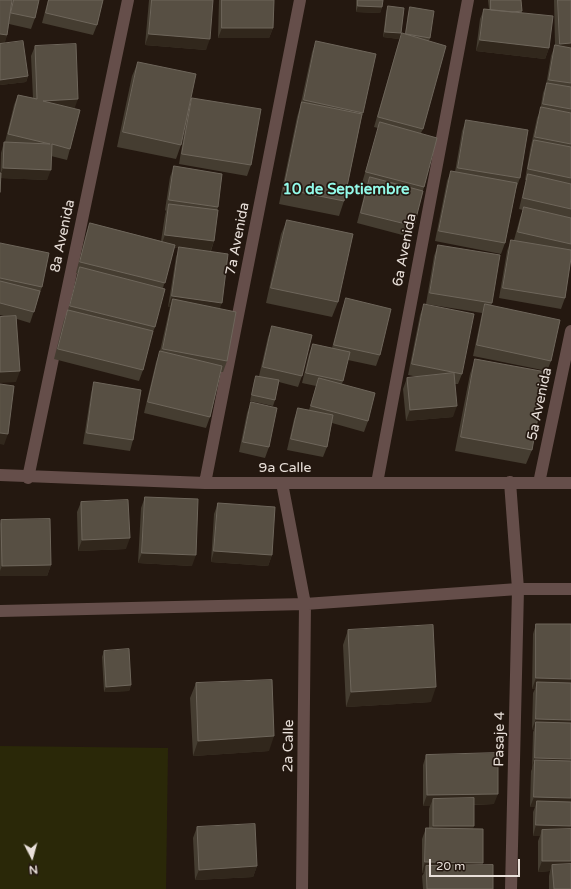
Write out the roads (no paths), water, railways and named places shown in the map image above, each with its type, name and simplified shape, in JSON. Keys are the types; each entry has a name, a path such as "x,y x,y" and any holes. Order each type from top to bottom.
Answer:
{"street":[{"name":"8a Avenida","path":"28,478 128,0"},
{"name":"7a Avenida","path":"205,483 300,0"},
{"name":"6a Avenida","path":"377,483 468,0"},
{"name":"5a Avenida","path":"539,483 571,331"},
{"name":"9a Calle","path":"0,475 28,478 205,483 571,483"},
{"name":"Pasaje 4","path":"510,482 518,589 511,889"},
{"name":"2a Calle","path":"282,483 305,604 302,889"},
{"path":"0,611 305,604 518,589 571,590"}],"district":[{"name":"10 de Septiembre","path":"346,190"}]}
